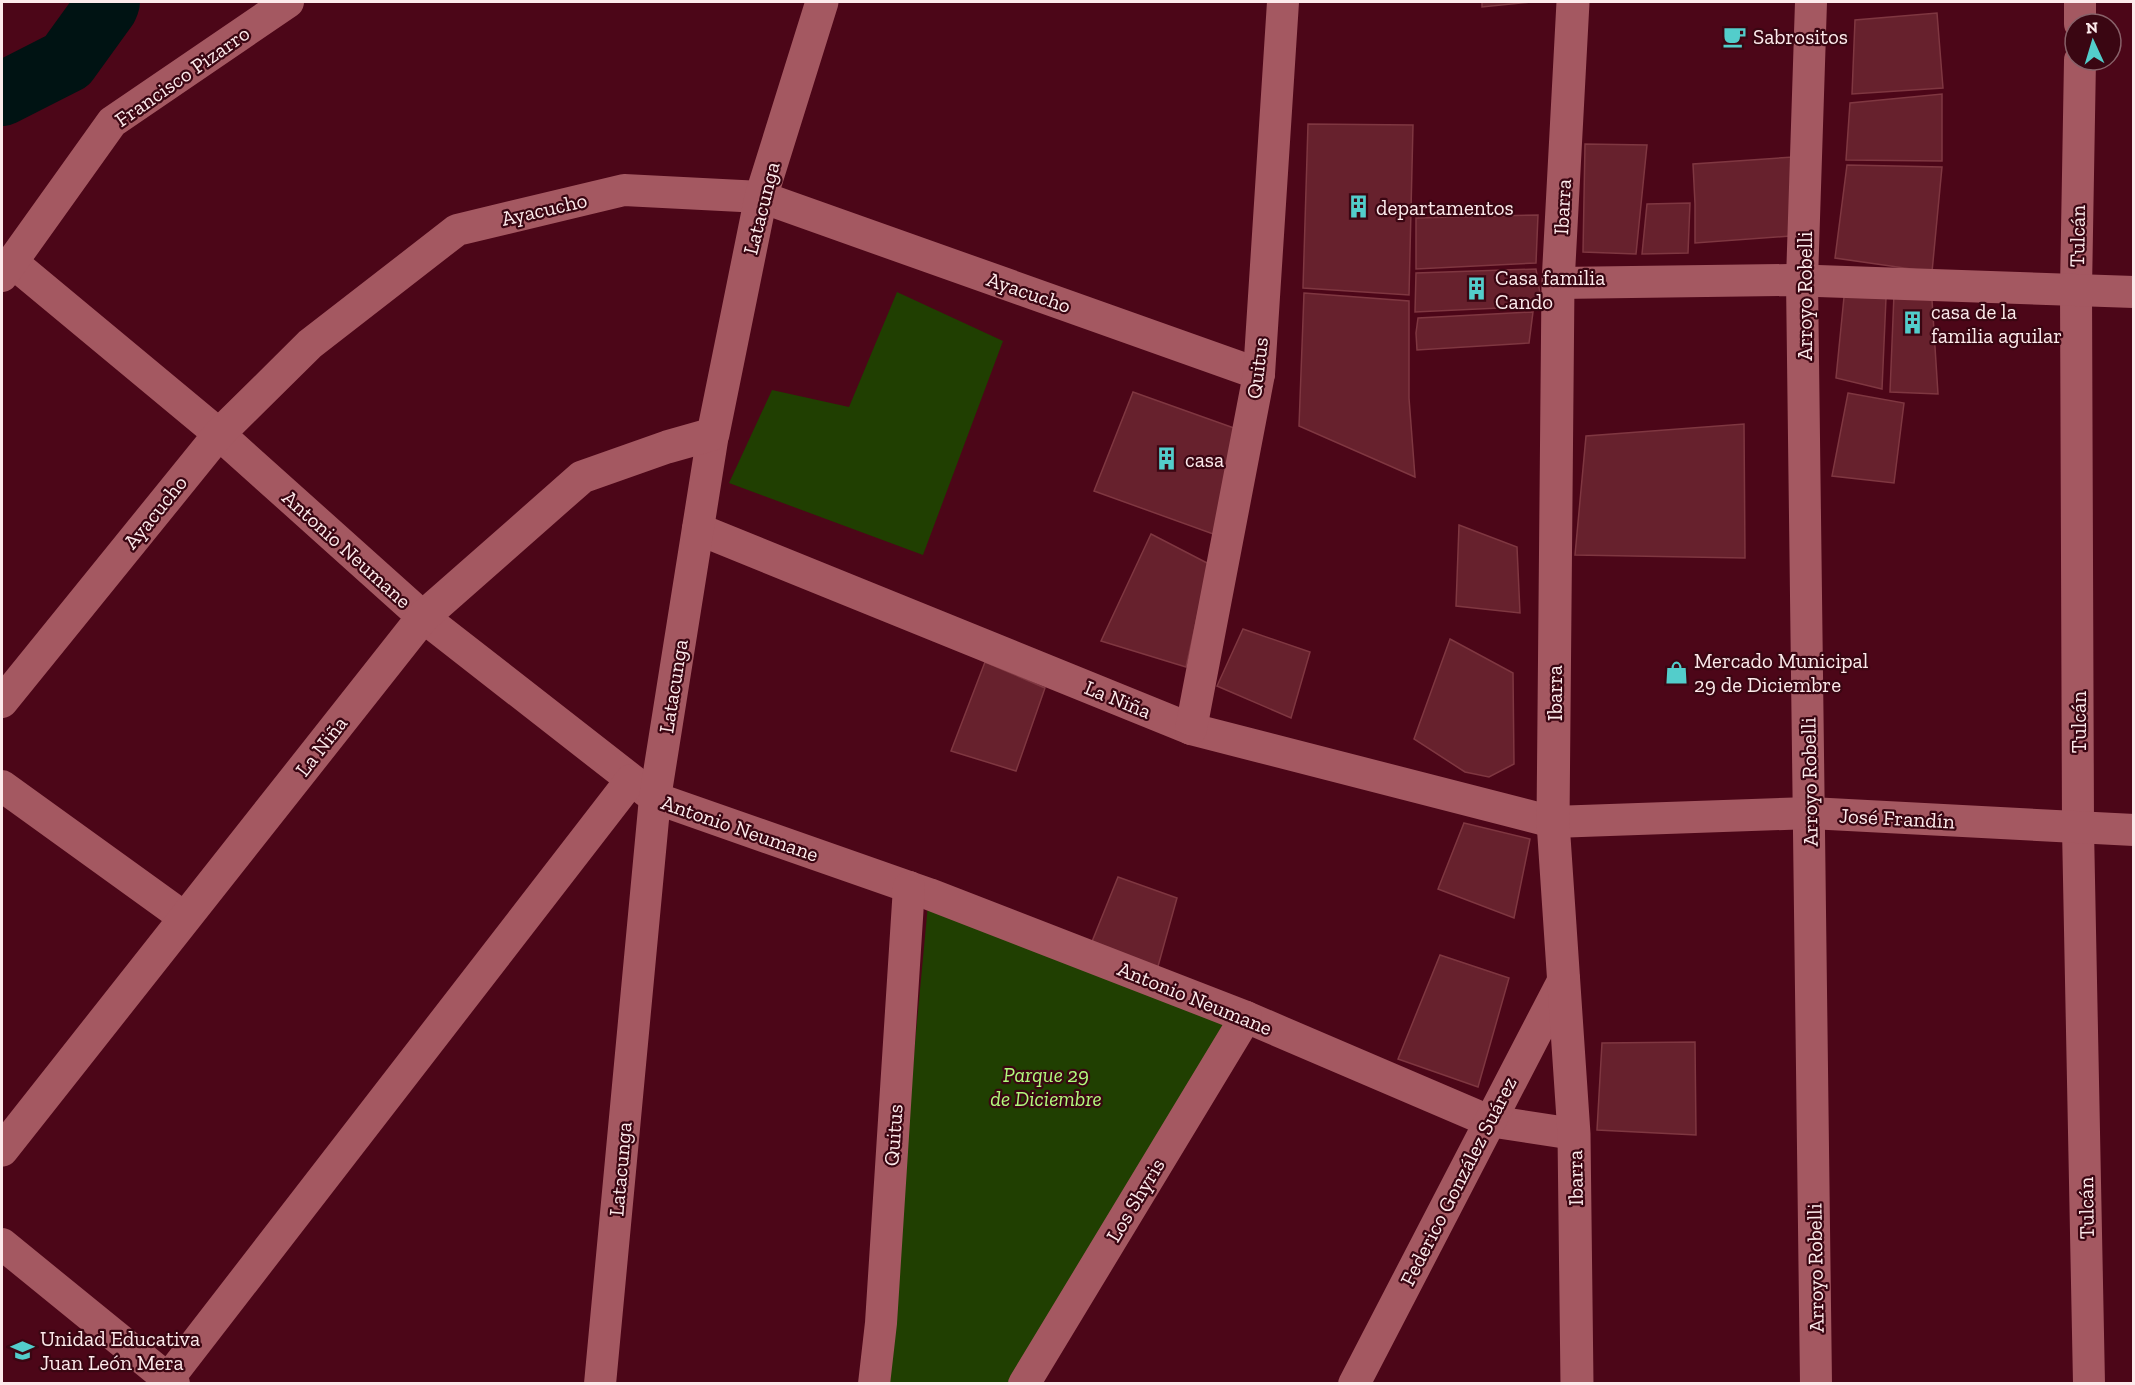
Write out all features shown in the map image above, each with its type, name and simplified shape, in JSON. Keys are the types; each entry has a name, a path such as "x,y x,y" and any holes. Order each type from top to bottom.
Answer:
{"street":[{"name":"Francisco Pizarro","path":"7,269 112,122 288,2"},
{"name":"Latacunga","path":"600,1383 643,789 698,529 713,434 761,197 822,2"},
{"name":"Quitus","path":"1191,729 1259,374 1283,2"},
{"name":"Ibarra","path":"1573,2 1558,283 1553,822 1574,1134 1577,1383"},
{"name":"Arroyo Robelli","path":"1811,2 1802,280 1816,1383"},
{"name":"Tulcán","path":"2080,72 2076,289 2078,829 2089,1383"},
{"name":"Ayacucho","path":"2,702 219,434 310,344 457,230 624,190 761,197 1259,374"},
{"name":"Antonio Neumane","path":"7,269 219,434 423,617 643,789 909,887 1246,1017 1489,1121 1574,1134"},
{"path":"1558,283 1802,280 2133,292"},
{"name":"La Niña","path":"2,1150 423,617 582,477 667,447 713,434"},
{"name":"La Niña","path":"698,529 1191,729 1553,822"},
{"path":"2,786 185,918"},
{"path":"2,1244 171,1381 643,789"},
{"name":"José Frandín","path":"1553,822 1810,813 2078,829 2133,830"},
{"name":"Quitus","path":"874,1383 882,1323 909,887"},
{"name":"Federico González Suárez","path":"1354,1383 1564,979"},
{"name":"Los Shyris","path":"1024,1383 1246,1017"}],"green space":[{"path":"897,292 1003,341 923,555 729,483 772,390 849,407"},
{"name":"Parque 29 de Diciembre","path":"929,894 1246,1017 1024,1383 883,1384"}],"building":[{"path":"1482,2 1531,2 1482,7"},
{"path":"1937,13 1943,88 1852,94 1855,20"},
{"path":"1942,94 1942,161 1846,160 1850,103"},
{"name":"departamentos","path":"1308,124 1413,125 1409,295 1303,288"},
{"path":"1585,144 1647,145 1636,254 1583,252"},
{"path":"1793,157 1790,236 1695,243 1693,164"},
{"path":"1847,165 1942,167 1932,272 1835,258"},
{"path":"1690,203 1688,253 1642,254 1647,204"},
{"path":"1538,215 1536,263 1416,269 1416,218"},
{"name":"Casa familia Cando","path":"1536,269 1542,306 1415,312 1416,273"},
{"path":"1304,293 1409,301 1409,398 1415,477 1299,426"},
{"name":"casa de la familia aguilar","path":"1894,294 1932,300 1938,394 1890,392"},
{"path":"1844,297 1886,298 1882,389 1836,378"},
{"path":"1533,312 1529,343 1417,350 1418,318"},
{"name":"casa","path":"1133,392 1234,428 1216,535 1094,491"},
{"path":"1848,393 1904,403 1894,483 1832,476"},
{"path":"1744,424 1745,558 1575,555 1586,436"},
{"path":"1459,525 1517,547 1520,613 1456,606"},
{"path":"1151,534 1209,564 1186,667 1101,641"},
{"path":"1243,629 1310,652 1291,718 1217,686"},
{"path":"1450,639 1513,673 1514,764 1489,777 1465,772 1414,739"},
{"path":"985,662 1045,688 1016,771 951,751"},
{"path":"1464,823 1530,839 1514,918 1438,889"},
{"path":"1118,877 1177,898 1157,970 1091,944"},
{"path":"1440,955 1509,978 1478,1087 1398,1059"},
{"path":"1695,1042 1696,1135 1597,1130 1602,1043"}],"waterway":[{"path":"2,94 67,61 108,2"}],"place":[{"name":"Sabrositos","path":"1735,36"},
{"name":"departamentos","path":"1358,207"},
{"name":"Casa familia Cando","path":"1477,289"},
{"name":"casa de la familia aguilar","path":"1913,323"},
{"name":"casa","path":"1167,459"},
{"name":"Mercado Municipal 29 de Diciembre","path":"1676,672"},
{"name":"Unidad Educativa Juan León Mera","path":"22,1350"}]}
